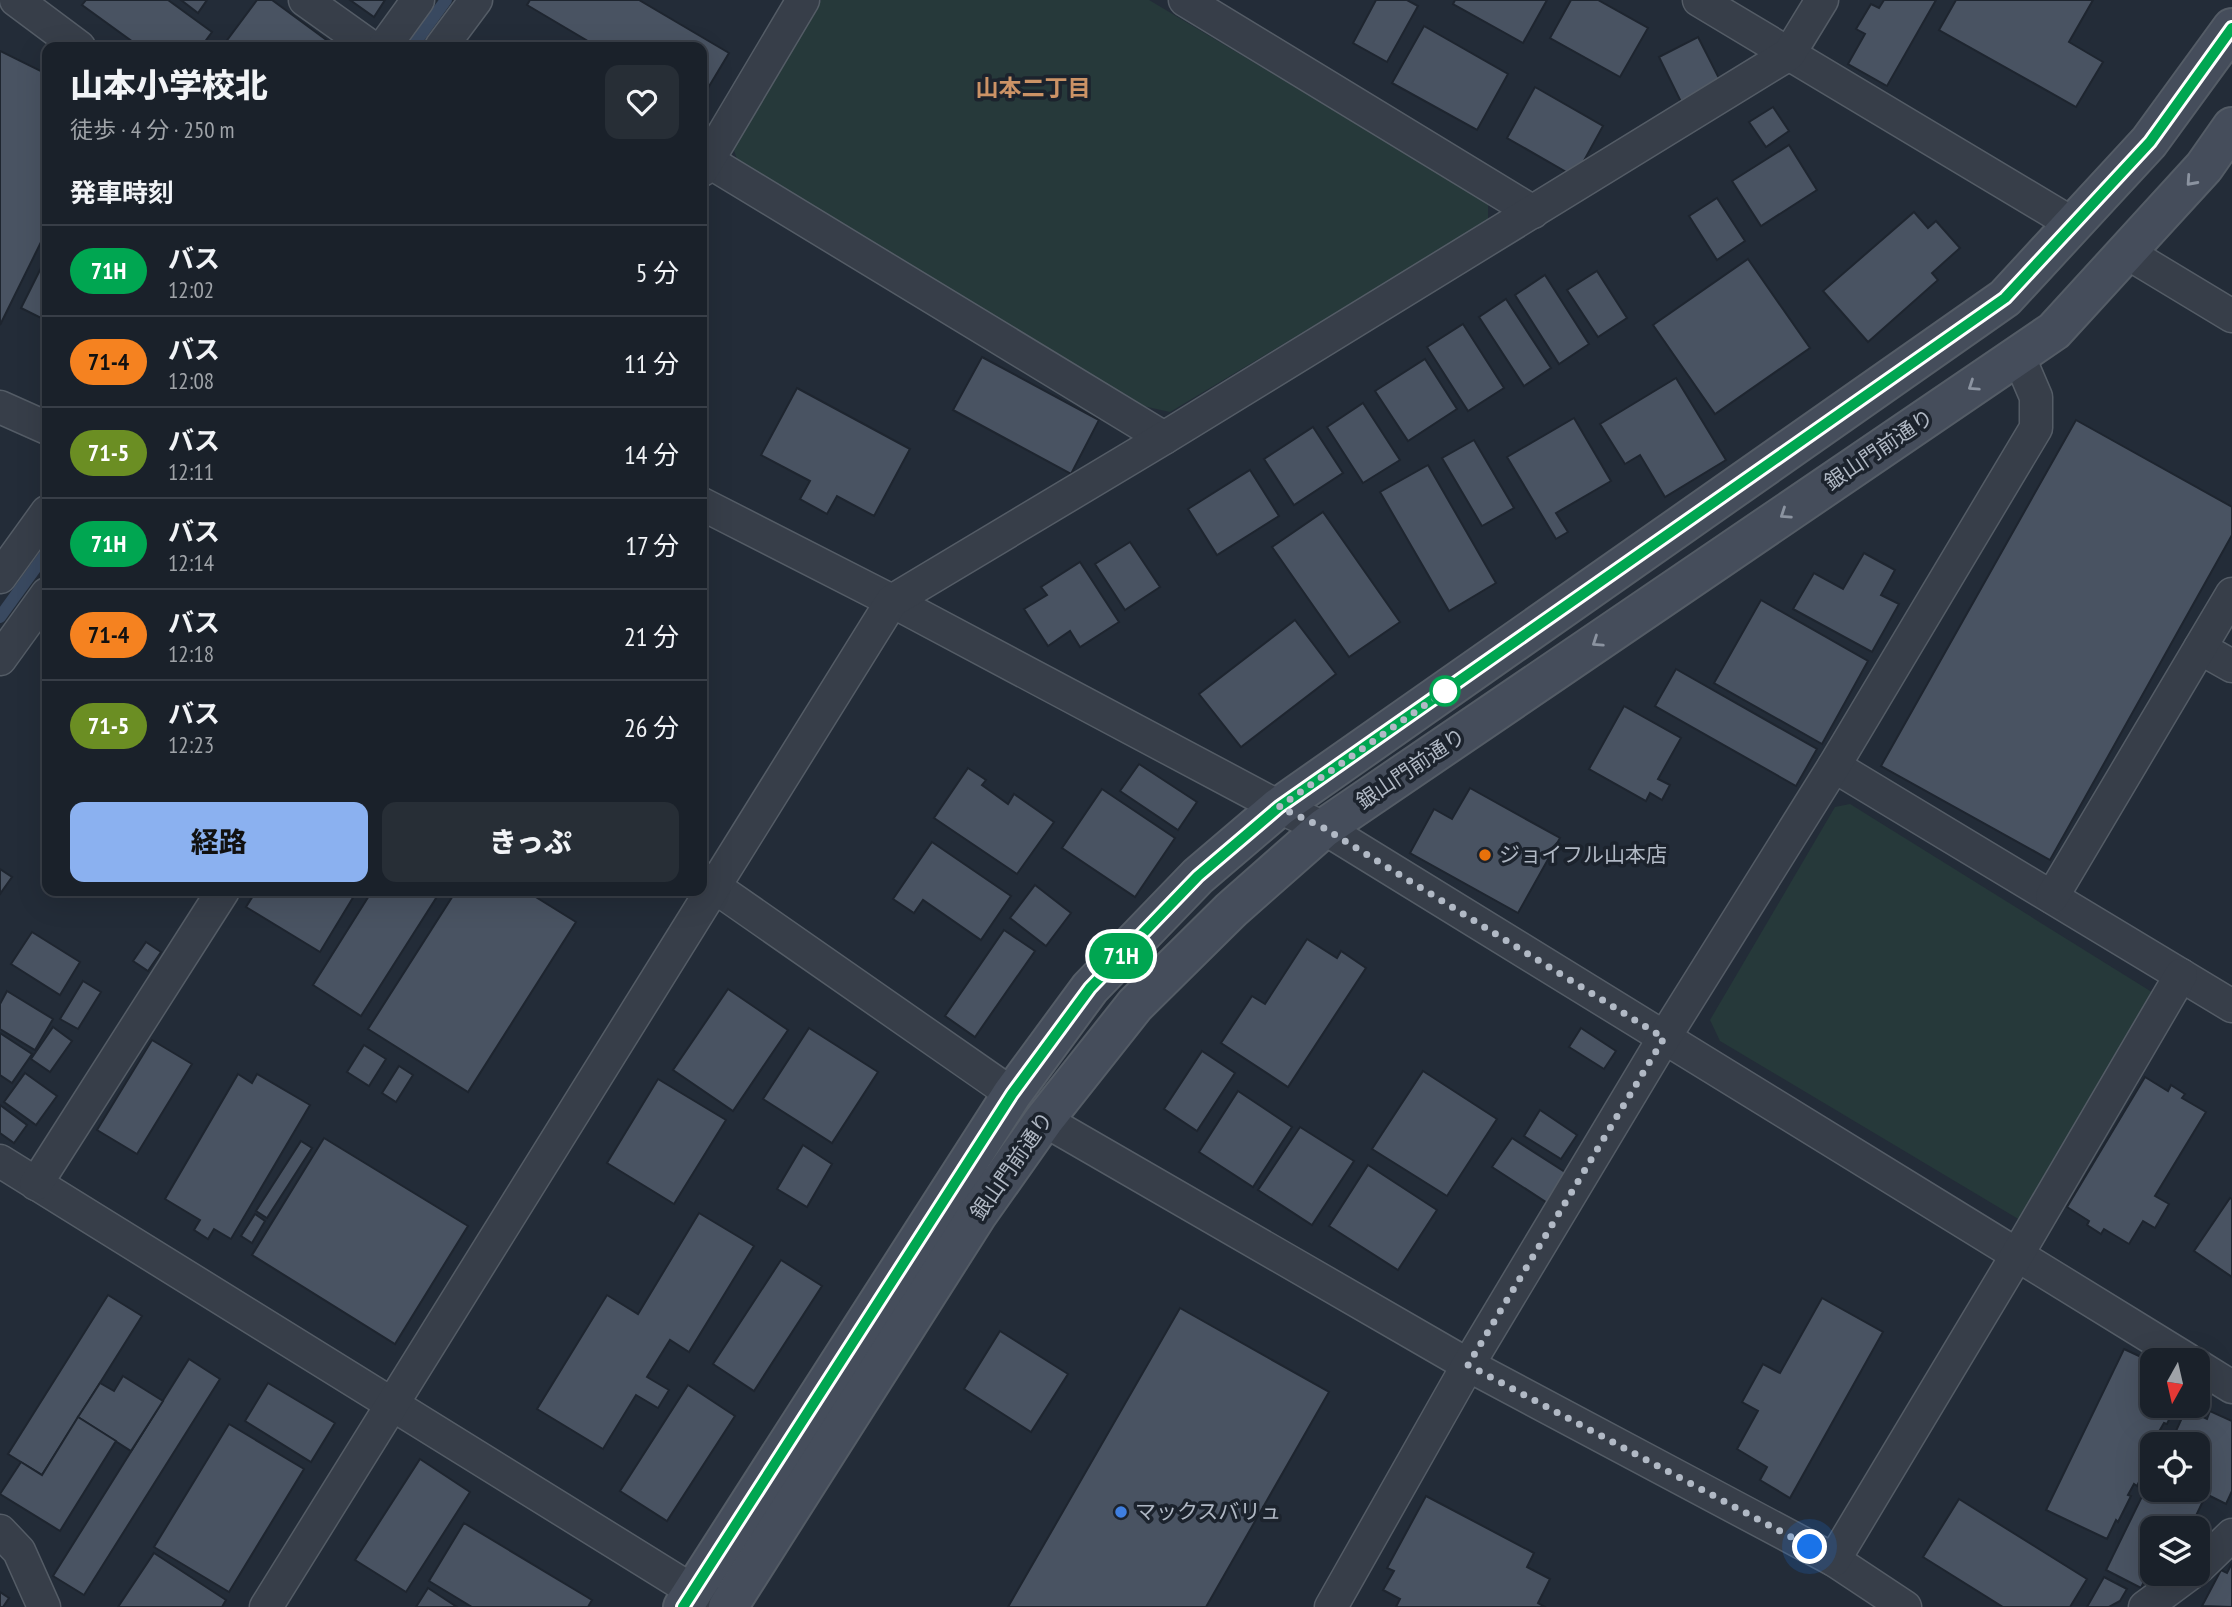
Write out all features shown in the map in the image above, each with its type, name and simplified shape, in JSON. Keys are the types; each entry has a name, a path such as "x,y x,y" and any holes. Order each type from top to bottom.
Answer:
{"street":[{"path":"16,0 72,42"},
{"path":"305,0 364,42"},
{"path":"388,42 418,0"},
{"path":"445,42 477,0"},
{"path":"707,163 803,0"},
{"path":"1185,0 1532,212"},
{"path":"1699,0 2073,224"},
{"path":"1012,1094 708,882 892,601 1164,438 1789,54 1822,0"},
{"name":"銀山門前通り","path":"698,1602 1012,1094 1090,988 1198,876 1279,807 2005,298 2150,142 2232,28"},
{"name":"銀山門前通り","path":"728,1607 977,1215 1044,1120 1135,1006 1231,910 1324,828 2053,331 2204,167 2232,127"},
{"path":"707,167 1164,438"},
{"path":"2126,252 2232,316"},
{"path":"1331,1607 1468,1365 1664,1038 1834,766 2036,428 2036,397 2018,355"},
{"path":"0,407 42,426"},
{"path":"707,507 892,601 1279,807 1324,828 2168,1348"},
{"path":"0,577 42,519"},
{"path":"2052,897 2232,594"},
{"path":"0,659 42,601"},
{"path":"2200,648 2232,666"},
{"path":"1834,766 2232,1006"},
{"path":"36,1184 220,896"},
{"path":"266,1607 392,1405 700,896"},
{"path":"1834,1560 2181,975"},
{"path":"1044,1120 1468,1365 1834,1560 1906,1607"},
{"path":"0,1161 392,1405 698,1602"},
{"path":"2210,1373 2232,1387"},
{"path":"0,1531 19,1551 44,1607"},
{"path":"2210,1556 2232,1535"},
{"path":"2145,1607 2173,1586"}],"shaded area":[{"path":"821,0 1149,0 1488,202 1488,221 1170,412 1143,406 740,167 733,148"},
{"path":"1850,804 2155,994 2020,1220 1720,1041 1710,1020 1835,807"}],"building":[{"path":"86,0 168,0 212,32 205,42 133,42 82,5"},
{"path":"181,0 207,0 198,13"},
{"path":"257,0 272,0 329,42 226,42"},
{"path":"350,0 385,0 374,17"},
{"path":"530,0 639,0 729,53 707,90 707,42 590,42 527,5"},
{"path":"1376,0 1407,0 1418,6 1387,62 1353,43"},
{"path":"1455,0 1547,0 1523,43 1453,4"},
{"path":"1571,0 1598,0 1648,28 1620,77 1550,38"},
{"path":"1884,0 1936,0 1887,86 1848,64 1865,34 1856,29 1871,4 1879,8"},
{"path":"1956,0 2093,0 2069,42 2103,62 2076,107 1939,30"},
{"path":"1424,26 1508,74 1477,130 1392,83"},
{"path":"1698,37 1726,92 1686,112 1659,57"},
{"path":"0,51 42,72 42,240 0,325"},
{"path":"1535,87 1603,126 1575,177 1507,138"},
{"path":"1773,107 1789,131 1766,147 1749,122"},
{"path":"1789,145 1817,190 1761,226 1732,181"},
{"path":"1717,198 1745,241 1717,260 1689,216"},
{"path":"1914,212 1928,228 1936,221 1960,248 1932,273 1938,280 1868,342 1823,291"},
{"path":"1748,259 1810,348 1715,414 1653,325"},
{"path":"42,266 42,318 21,308"},
{"path":"1597,271 1627,318 1598,337 1567,290"},
{"path":"1545,275 1589,344 1559,364 1515,295"},
{"path":"1506,299 1551,368 1524,386 1479,317"},
{"path":"1463,324 1504,388 1468,411 1427,347"},
{"path":"982,357 1099,420 1071,474 953,410"},
{"path":"1425,359 1457,409 1408,441 1375,391"},
{"path":"1676,378 1726,460 1665,497 1640,455 1625,464 1600,424"},
{"path":"797,388 910,449 874,516 837,496 827,514 800,499 810,481 761,455"},
{"path":"1363,403 1400,460 1363,483 1327,427"},
{"path":"1574,418 1611,481 1556,513 1568,532 1556,539 1507,457"},
{"path":"2076,420 2232,507 2232,535 2050,860 1881,766"},
{"path":"1313,427 1343,473 1294,505 1264,459"},
{"path":"1474,440 1514,508 1482,526 1442,458"},
{"path":"1428,465 1496,583 1449,611 1380,492"},
{"path":"1250,470 1279,516 1217,555 1188,509"},
{"path":"1323,512 1400,622 1349,657 1272,547"},
{"path":"1130,542 1160,587 1125,610 1095,564"},
{"path":"1864,553 1895,570 1881,595 1899,604 1872,652 1793,609 1814,573 1843,589"},
{"path":"1080,562 1119,622 1080,647 1070,631 1048,646 1024,609 1047,595 1041,587"},
{"path":"1761,600 1868,661 1822,744 1714,683"},
{"path":"1295,620 1336,674 1241,747 1199,694"},
{"path":"1676,669 1817,749 1796,786 1655,706"},
{"path":"1624,706 1681,738 1658,779 1670,785 1662,800 1650,793 1646,801 1589,769"},
{"path":"1139,764 1197,802 1178,830 1120,791"},
{"path":"968,768 986,780 982,785 1008,804 1014,794 1054,822 1017,874 934,818"},
{"path":"1470,788 1560,838 1518,913 1410,853 1434,809 1452,819"},
{"path":"1102,789 1175,838 1135,897 1062,848"},
{"path":"932,842 1011,896 981,940 923,900 914,913 893,899"},
{"path":"0,869 12,877 0,894"},
{"path":"1035,885 1071,913 1046,946 1010,918"},
{"path":"253,896 354,896 320,952 246,907"},
{"path":"369,896 437,896 361,1016 313,985"},
{"path":"453,896 534,896 576,922 468,1092 368,1029"},
{"path":"1004,930 1035,951 975,1037 945,1016"},
{"path":"32,932 80,962 60,995 11,964"},
{"path":"1307,939 1337,958 1341,951 1366,968 1288,1087 1221,1043 1252,996 1265,1004"},
{"path":"146,942 161,952 148,971 133,961"},
{"path":"83,981 101,992 78,1029 60,1019"},
{"path":"728,989 788,1030 733,1111 673,1070"},
{"path":"7,991 53,1019 35,1050 0,1029 0,1004"},
{"path":"53,1027 72,1041 50,1072 31,1059"},
{"path":"809,1028 878,1072 832,1143 763,1099"},
{"path":"1581,1028 1616,1051 1604,1069 1569,1047"},
{"path":"0,1033 32,1054 12,1083 0,1075"},
{"path":"152,1040 192,1064 137,1154 97,1130"},
{"path":"364,1045 386,1059 369,1086 347,1072"},
{"path":"1202,1051 1235,1073 1197,1131 1164,1109"},
{"path":"399,1066 413,1075 396,1102 382,1093"},
{"path":"1423,1071 1497,1119 1447,1196 1372,1149"},
{"path":"25,1073 57,1096 36,1125 4,1102"},
{"path":"238,1074 252,1083 257,1074 310,1105 231,1239 214,1229 208,1239 194,1230 200,1220 165,1199"},
{"path":"2145,1077 2168,1091 2171,1085 2185,1094 2182,1098 2206,1112 2155,1196 2169,1204 2155,1228 2143,1221 2129,1244 2104,1229 2101,1234 2087,1225 2089,1221 2067,1207"},
{"path":"658,1079 726,1120 674,1204 607,1163"},
{"path":"1238,1091 1292,1127 1253,1187 1199,1152"},
{"path":"0,1105 27,1125 14,1143 0,1133"},
{"path":"1540,1110 1577,1135 1561,1159 1524,1136"},
{"path":"1300,1127 1354,1161 1312,1225 1258,1190"},
{"path":"324,1138 468,1226 395,1344 252,1255"},
{"path":"1512,1138 1568,1174 1549,1204 1492,1167"},
{"path":"301,1141 312,1148 267,1218 256,1211"},
{"path":"803,1145 832,1164 807,1207 777,1189"},
{"path":"1368,1165 1437,1210 1398,1270 1329,1226"},
{"path":"2230,1198 2232,1199 2232,1277 2194,1251"},
{"path":"699,1213 754,1246 689,1352 670,1340 647,1377 669,1390 658,1408 636,1395 603,1449 537,1409 607,1295 638,1314"},
{"path":"255,1214 265,1221 252,1243 241,1236"},
{"path":"781,1260 822,1286 754,1391 713,1364"},
{"path":"108,1295 142,1316 42,1475 8,1454"},
{"path":"1822,1298 1883,1332 1790,1498 1760,1480 1767,1467 1737,1449 1758,1411 1742,1402 1763,1364 1780,1373"},
{"path":"1180,1308 1329,1392 1206,1607 1008,1607"},
{"path":"1000,1331 1068,1374 1031,1432 964,1389"},
{"path":"2124,1349 2140,1356 2140,1418 2170,1418 2159,1432 2140,1432 2140,1480 2137,1486 2134,1484 2128,1495 2131,1496 2118,1522 2116,1520 2107,1539 2046,1510"},
{"path":"189,1359 220,1379 84,1595 53,1576"},
{"path":"123,1376 163,1401 131,1451 78,1417 100,1383 114,1391"},
{"path":"268,1383 335,1423 311,1462 245,1421"},
{"path":"688,1385 735,1416 667,1521 620,1491"},
{"path":"2210,1411 2232,1421 2232,1491 2226,1504 2210,1496 2210,1432 2175,1432 2182,1418 2207,1419 2210,1418"},
{"path":"78,1417 116,1441 60,1531 0,1494 21,1462 42,1475"},
{"path":"229,1424 304,1469 229,1592 154,1547"},
{"path":"420,1459 470,1492 406,1592 355,1560"},
{"path":"1426,1496 1534,1553 1527,1567 1550,1579 1538,1603 1545,1607 1396,1607 1400,1599 1383,1590 1394,1571 1387,1568"},
{"path":"1959,1499 2087,1579 2070,1607 2003,1607 1923,1557"},
{"path":"2140,1501 2203,1502 2196,1516 2140,1516 2141,1588 2106,1570"},
{"path":"464,1523 592,1600 588,1607 472,1607 429,1581"},
{"path":"154,1553 226,1600 222,1607 118,1607"},
{"path":"2232,1563 2232,1607 2202,1606 2221,1570 2227,1573"},
{"path":"2104,1577 2127,1589 2120,1601 2109,1607 2087,1607"},
{"path":"428,1588 457,1607 416,1607"},
{"path":"0,1592 9,1598 3,1607 0,1607"}],"waterway":[{"path":"416,42 446,0"},
{"path":"0,617 42,559"}],"bus line":[{"name":"71H","path":"683,1607 1012,1094 1090,988 1198,876 1279,807 2005,298 2150,142 2232,28"}],"place":[{"name":"ジョイフル山本店","path":"1485,855"},
{"name":"マックスバリュ","path":"1121,1512"}],"district":[{"name":"山本二丁目","path":"1033,88"}],"route":[{"path":"1445,691 1279,807 1324,828 1664,1038 1468,1365 1810,1547"}]}
